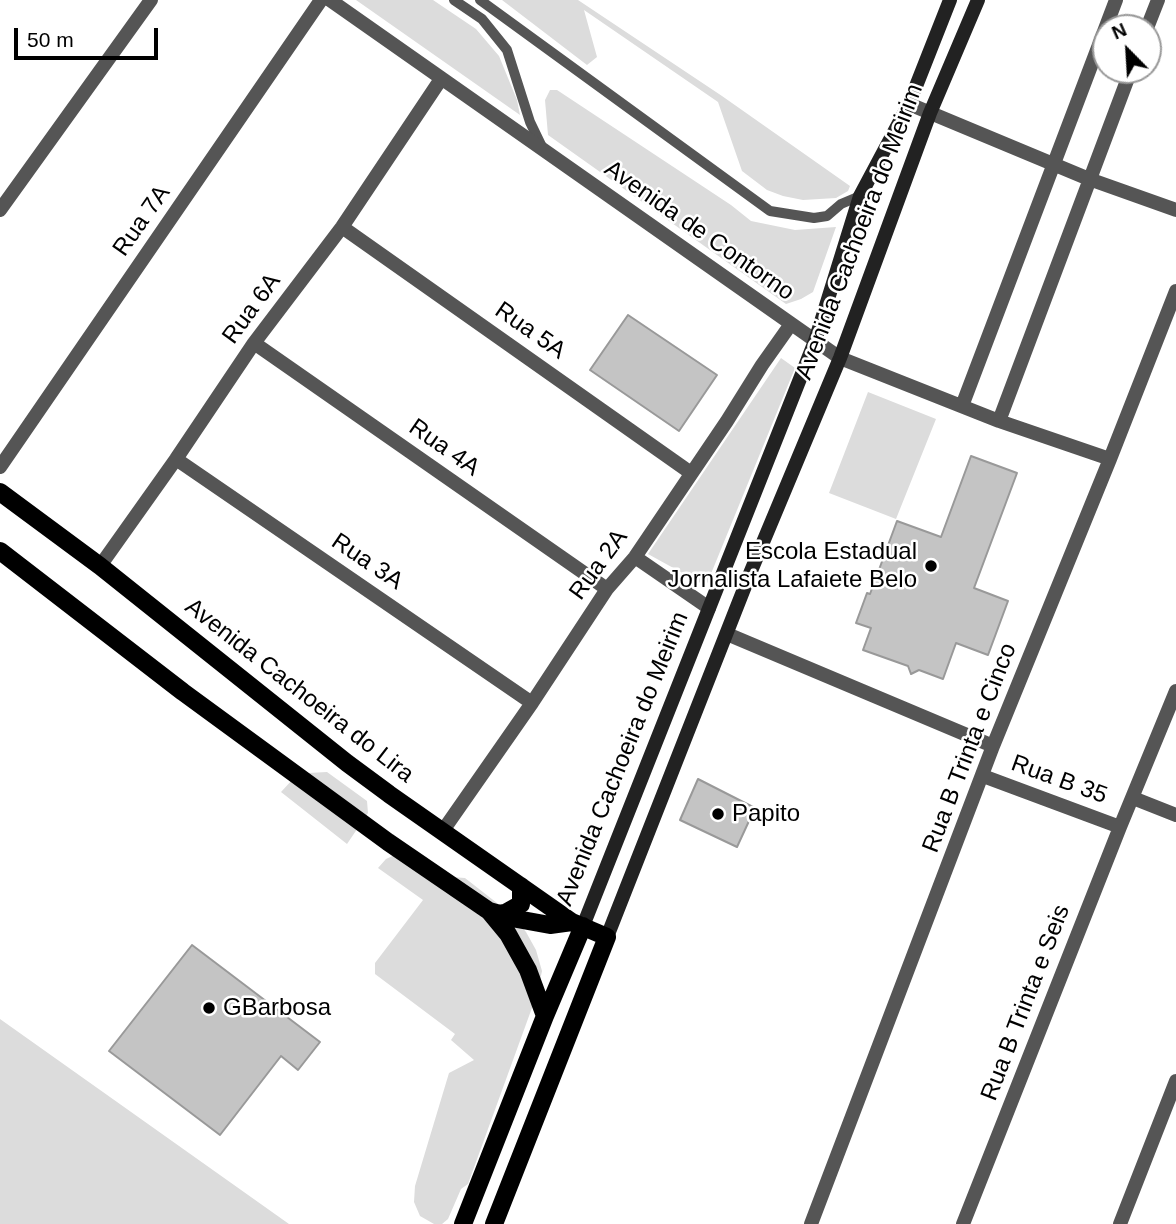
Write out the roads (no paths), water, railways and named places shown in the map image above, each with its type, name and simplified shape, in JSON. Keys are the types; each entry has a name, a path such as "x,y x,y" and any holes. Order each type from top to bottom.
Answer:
{"main road":[{"name":"Avenida Cachoeira do Lira","path":"0,492 100,566 347,763 577,924 607,937"},
{"name":"Avenida Cachoeira do Lira","path":"0,551 183,692 388,842 494,912 550,925 577,924"},
{"path":"494,912 505,913 521,904 521,886"},
{"path":"494,912 528,970 545,1016"},
{"name":"Avenida Cachoeira do Meirim","path":"463,1224 545,1016 577,924"},
{"name":"Avenida Cachoeira do Meirim","path":"494,1224 607,937"}],"street":[{"path":"0,210 150,0"},
{"name":"Rua 7A","path":"0,467 321,0"},
{"name":"Avenida de Contorno","path":"330,0 840,358 999,421 1110,460"},
{"name":"Avenida Cachoeira do Meirim","path":"577,924 709,608 815,341 860,196 909,104 950,0"},
{"name":"Avenida Cachoeira do Meirim","path":"607,937 840,358 930,113 978,0"},
{"path":"961,406 1116,0"},
{"name":"Rua 6A","path":"100,566 254,343 342,227 441,79"},
{"path":"999,421 1126,84"},
{"path":"909,104 1089,179 1176,210"},
{"name":"Rua 5A","path":"342,227 691,473"},
{"name":"Rua B Trinta e Cinco","path":"811,1224 993,746 1176,291"},
{"name":"Rua 2A","path":"442,832 607,589 635,558 791,324"},
{"name":"Rua 4A","path":"254,343 607,589"},
{"name":"Rua 3A","path":"176,458 532,703"},
{"path":"635,558 709,608"},
{"path":"727,634 993,746"},
{"name":"Rua B Trinta e Seis","path":"964,1224 1176,691"},
{"name":"Rua B 35","path":"983,776 1120,827"},
{"path":"1133,798 1176,815"},
{"path":"1121,1224 1176,1081"}],"lane":[{"path":"454,0 482,19 507,50 530,122 544,151"},
{"path":"480,0 770,211 814,218 827,216 841,204 860,196"}],"place":[{"name":"Escola Estadual Jornalista Lafaiete Belo","path":"931,566"},
{"name":"Papito","path":"718,814"},
{"name":"GBarbosa","path":"209,1008"}]}
